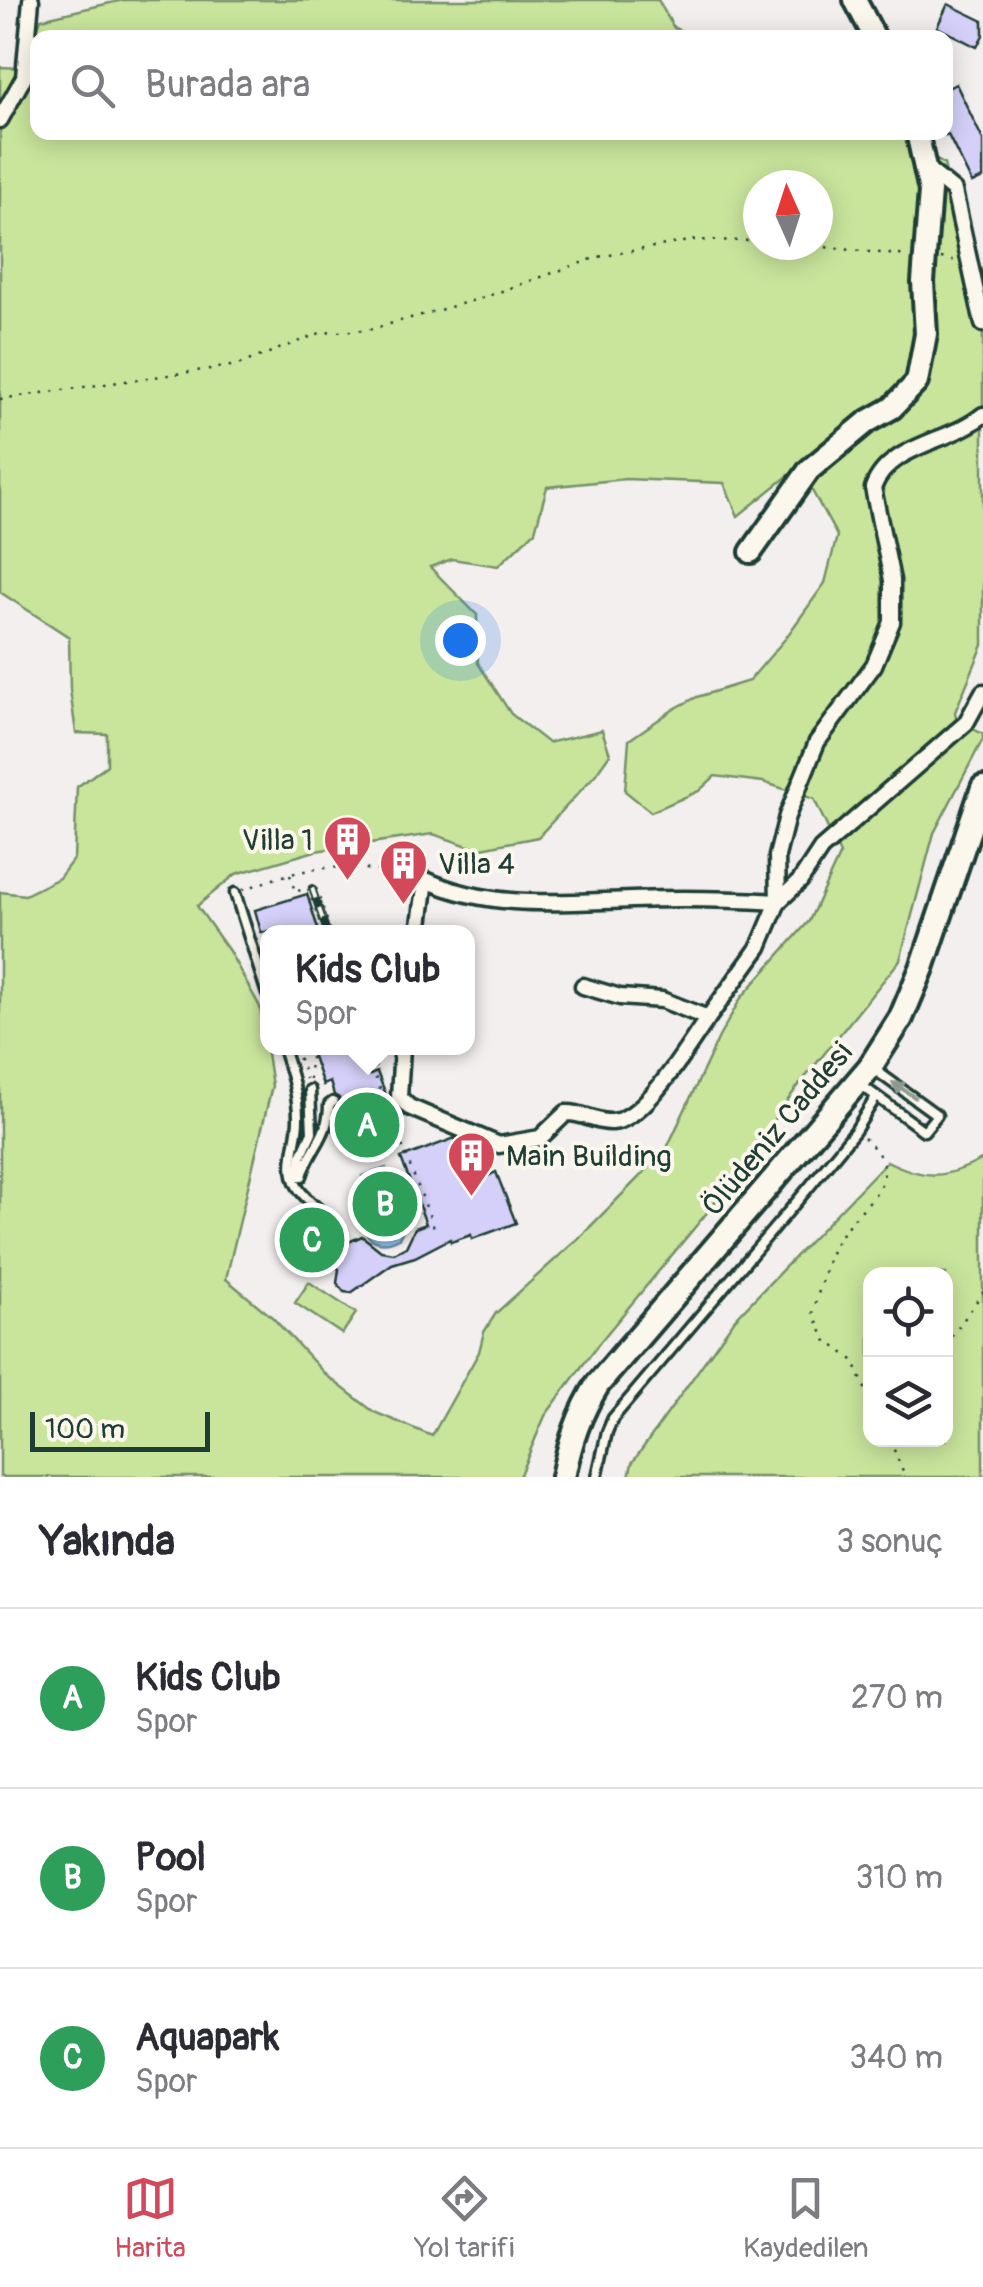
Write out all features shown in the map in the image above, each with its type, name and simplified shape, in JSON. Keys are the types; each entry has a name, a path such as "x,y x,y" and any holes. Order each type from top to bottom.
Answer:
{"main road":[{"name":"Ölüdeniz Caddesi","path":"563,1477 570,1437 598,1384 868,1082 922,968 983,788"}],"street":[{"path":"0,120 24,77 31,0"},
{"path":"854,0 871,30"},
{"path":"751,552 808,470 867,422 892,408 917,382 926,334 924,282 930,191 919,140"},
{"path":"926,168 954,191 983,324"},
{"path":"778,902 777,856 802,778 817,742 874,665 892,622 892,580 873,488 878,473 891,461 955,433 983,415"},
{"path":"402,1055 399,1097 408,1107 500,1145 540,1138 566,1113 577,1112 597,1122 618,1122 640,1110 759,947 778,902 800,880 821,849 966,723 983,692"},
{"path":"420,925 426,880 462,893 529,904 694,898 778,902"},
{"path":"583,986 620,996 662,1000 708,1018"}],"lane":[{"path":"235,893 260,972"},
{"path":"285,1055 298,1112 292,1164 296,1185 327,1214 336,1228 337,1241"},
{"path":"868,1082 938,1115 924,1131 868,1082"},
{"path":"598,1477 613,1418 855,1131 868,1082"},
{"path":"301,1191 297,1169 312,1132 310,1090"},
{"path":"301,1191 302,1173 326,1133 329,1106 333,1102"},
{"path":"570,1437 575,1477"}],"path":[{"path":"0,400 238,365 320,333 368,330 482,298 598,258 694,240 743,241"},
{"path":"833,248 970,263"},
{"path":"235,893 320,866 364,866 426,880"},
{"path":"289,874 294,892 315,885 329,925"},
{"path":"308,888 321,925"},
{"path":"298,1055 310,1090"},
{"path":"310,1090 309,1058 316,1055"},
{"path":"366,1055 436,1230"},
{"path":"370,1066 376,1064 373,1055"},
{"path":"855,1131 880,1152 885,1172 881,1187 840,1237 829,1257 813,1313 826,1340 853,1360 863,1384"},
{"path":"402,1193 414,1178"},
{"path":"953,1336 983,1292"},
{"path":"893,1447 904,1477"}],"green space":[{"path":"123,0 658,0 674,28 679,30 37,30 41,19"},
{"path":"30,51 30,140 920,140 924,153 944,164 958,224 964,277 983,272 983,645 955,712 957,721 983,734 983,739 934,833 900,960 795,1090 710,1209 600,1342 545,1416 519,1477 0,1477 0,892 25,895 59,878 74,858 77,787 107,765 107,734 76,733 69,637 0,592 0,67 24,68","holes":["799,467 837,536 825,583 749,681 697,697 629,740 625,791 651,812 699,791 715,776 763,782 814,799 840,854 809,921 741,998 666,1150 581,1236 496,1313 432,1436 374,1412 326,1375 272,1317 226,1279 272,1086 267,1055 260,1055 260,1007 229,951 197,906 236,874 315,851 433,834 477,849 538,837 595,775 610,754 602,730 548,743 511,714 478,663 477,615 430,567 452,559 498,566 535,531 547,487 625,479 724,483 738,516"]},
{"path":"983,1159 983,1477 629,1477 632,1463 735,1319 887,1161 913,1172 946,1173"},
{"path":"309,1282 356,1313 342,1334 295,1303"}],"water":[{"path":"386,1168 406,1224 399,1238 380,1242 367,1235 364,1228 365,1211 371,1202 362,1176"}],"building":[{"path":"948,4 983,21 983,35 977,47 953,35 953,30 937,27"},
{"path":"956,84 983,140 983,178 972,183 950,140"},
{"path":"307,894 317,925 260,925 260,928 255,910"},
{"path":"312,1055 363,1055 370,1075 377,1072 387,1097 340,1112 339,1098 330,1082 323,1085"},
{"path":"455,1138 458,1145 463,1143 469,1158 480,1154 488,1176 496,1172 516,1223 472,1239 471,1235 451,1242 450,1239 392,1264 351,1293 344,1292 337,1283 339,1269 335,1266 344,1244 362,1236 381,1251 394,1253 406,1247 415,1228 426,1224 401,1158"}],"railway":[{"path":"312,888 325,925"},
{"path":"369,1055 373,1065"}],"place":[{"name":"Villa 1","path":"348,882"},
{"name":"Villa 4","path":"403,906"},
{"name":"Kids Club","path":"367,1125"},
{"name":"Main Building","path":"471,1198"},
{"name":"Pool","path":"385,1204"},
{"name":"Aquapark","path":"312,1240"}]}
